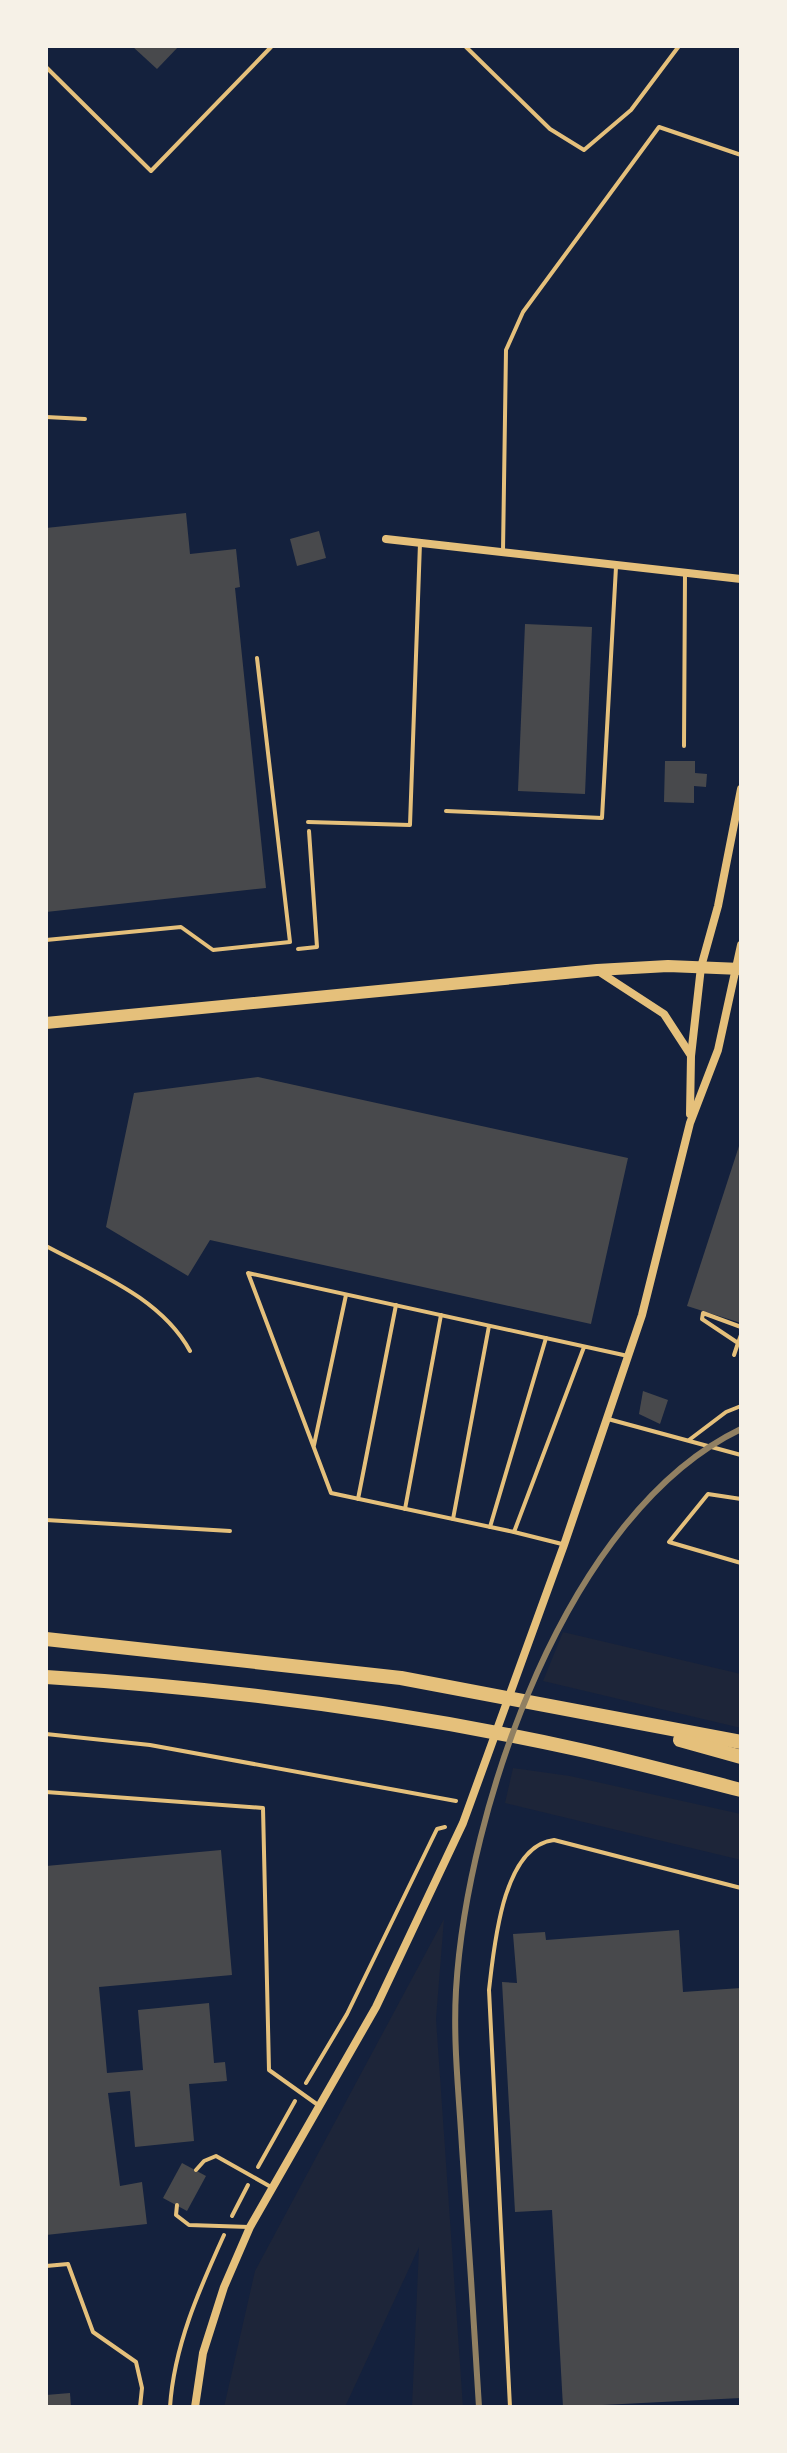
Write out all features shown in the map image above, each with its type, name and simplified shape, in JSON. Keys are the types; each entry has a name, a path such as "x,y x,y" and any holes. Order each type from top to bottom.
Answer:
{"highway":[{"path":"46,1639 315,1666 460,1687 602,1718 741,1742"},
{"path":"46,1677 143,1683 442,1724 576,1749 741,1790"},
{"path":"602,1718 741,1757"}],"main road":[{"path":"46,1023 597,970 740,969"}],"street":[{"path":"386,539 741,579"},
{"path":"690,1123 691,1056 701,967 715,917 741,789"},
{"path":"195,2407 207,2340 224,2287 250,2227 376,2007 449,1859 470,1803 564,1545 655,1271 690,1123 718,1050 740,969 741,945"},
{"path":"597,970 664,1014 691,1056"}],"lane":[{"path":"46,67 151,171 272,46"},
{"path":"465,46 550,129 584,150 631,110 679,46"},
{"path":"503,554 506,350 523,312 659,127 741,155"},
{"path":"46,417 85,419"},
{"path":"308,822 410,825 420,543"},
{"path":"446,811 602,818 616,567"},
{"path":"684,746 685,574"},
{"path":"46,940 181,927 213,950 290,942 257,658"},
{"path":"46,1246 135,1295 176,1326 190,1351"},
{"path":"564,1545 331,1493 248,1273 628,1356"},
{"path":"314,1447 346,1295"},
{"path":"358,1499 396,1305"},
{"path":"405,1509 441,1315"},
{"path":"453,1519 489,1326"},
{"path":"490,1527 546,1338"},
{"path":"514,1532 584,1347"},
{"path":"689,1440 726,1412 741,1406"},
{"path":"606,1418 741,1455"},
{"path":"741,1499 708,1494 669,1542 741,1563"},
{"path":"46,1520 230,1531"},
{"path":"46,1792 263,1808 269,2070 320,2106"},
{"path":"510,2407 489,1990 491,1956 517,1865 528,1849 554,1840 741,1888"},
{"path":"196,2170 204,2161 216,2156 273,2188"},
{"path":"177,2205 176,2215 189,2225 250,2227"},
{"path":"46,2266 68,2264 93,2332 136,2362 142,2388 140,2407"}],"path":[{"path":"290,942 298,949 317,947 308,822"},
{"path":"738,1343 702,1319 703,1313 741,1327"},
{"path":"734,1355 741,1335"},
{"path":"46,1734 164,1747 470,1803"}],"shaded area":[{"path":"563,1632 741,1674 741,1728 543,1681"},
{"path":"513,1768 570,1776 741,1814 741,1860 505,1803"},
{"path":"444,1919 436,2019 463,2407 412,2407 419,2247 345,2407 224,2407 255,2271"}],"building":[{"path":"132,46 179,46 157,69"},
{"path":"186,513 190,554 236,549 240,587 235,588 266,888 46,912 46,528"},
{"path":"319,531 326,558 297,566 290,539"},
{"path":"525,624 592,627 585,794 518,791"},
{"path":"665,761 695,761 695,773 707,774 706,787 694,786 694,803 664,802"},
{"path":"258,1077 628,1158 591,1324 210,1240 188,1276 106,1227 134,1093"},
{"path":"741,1143 741,1323 687,1306"},
{"path":"643,1391 668,1400 660,1424 639,1414"},
{"path":"221,1850 232,1975 99,1987 107,2073 143,2070 138,2010 209,2003 214,2063 225,2062 227,2081 189,2084 194,2141 135,2147 130,2091 108,2093 120,2186 142,2182 147,2224 46,2235 46,1866"},
{"path":"679,1930 683,1992 741,1988 741,2398 563,2407 552,2210 515,2212 502,1982 517,1983 513,1934 545,1932 546,1940"},
{"path":"182,2163 206,2176 187,2211 163,2198"},
{"path":"70,2393 71,2407 46,2407 46,2395"}],"railway":[{"path":"479,2407 455,2010 464,1917 481,1838 505,1755 537,1673 577,1596 624,1527 679,1470 741,1429"}]}
